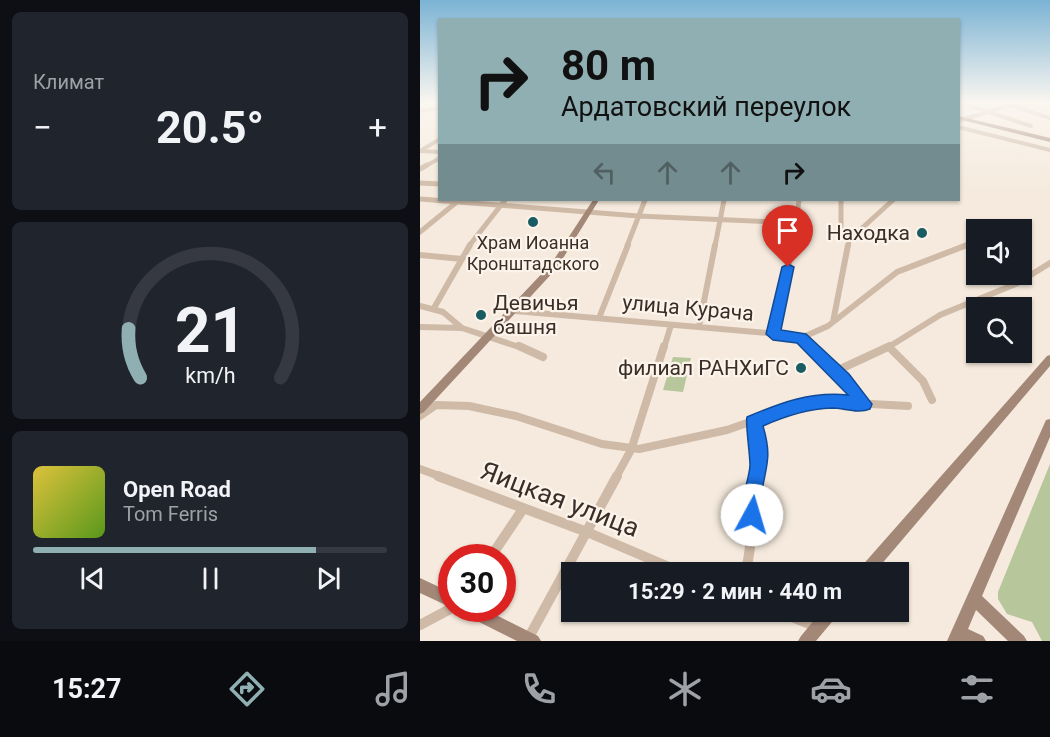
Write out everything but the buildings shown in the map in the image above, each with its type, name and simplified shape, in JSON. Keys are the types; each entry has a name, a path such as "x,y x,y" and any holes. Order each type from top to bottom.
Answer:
{"street":[{"path":"985,133 1050,150"},
{"path":"1021,133 1050,140"},
{"path":"420,151 438,140"},
{"path":"420,151 438,152"},
{"path":"420,170 438,159"},
{"path":"420,183 438,184"},
{"path":"420,199 438,200"},
{"path":"420,232 458,201 497,207 589,213 798,223"},
{"path":"434,308 462,259 497,207 504,201"},
{"path":"420,410 554,266 595,201"},
{"path":"598,318 645,201"},
{"path":"699,327 711,277 724,201"},
{"path":"773,334 798,223 799,201"},
{"path":"841,201 841,232 849,240"},
{"path":"833,322 849,240 892,201"},
{"path":"864,404 836,371 801,338 820,332 895,273 966,245"},
{"path":"420,255 462,259"},
{"path":"836,371 889,346 940,315 1018,283 1050,263"},
{"path":"420,306 434,308 450,315 462,328"},
{"name":"улица Курача","path":"515,310 801,338"},
{"path":"494,622 531,640 631,450 671,325"},
{"path":"420,327 462,328 491,335 543,357"},
{"path":"889,346 923,381 932,400"},
{"path":"875,562 1050,359"},
{"path":"420,416 428,408 440,404 474,407 518,416 582,439 631,450 685,440 753,422 782,409 809,403 835,401 885,408 908,406"},
{"path":"748,562 752,550 752,497 759,470 759,445 753,422"},
{"path":"978,641 957,637 1050,424"},
{"name":"Яицкая улица","path":"420,469 587,532 657,562"},
{"path":"500,544 524,509"},
{"path":"420,585 438,594"},
{"path":"974,598 1019,641"},
{"path":"420,625 438,615"},
{"path":"805,622 818,627"},
{"path":"806,641 822,622"}],"green space":[{"path":"673,357 691,358 683,392 663,390"},
{"path":"1050,464 1050,641 1042,641 1032,622 1007,614 998,599 998,592"}],"place":[{"name":"Храм Иоанна Кронштадского","path":"533,222"},
{"name":"Находка","path":"922,233"},
{"name":"Девичья башня","path":"481,315"},
{"name":"филиал РАНХиГС","path":"801,368"}],"route":[{"path":"752,515 752,497 759,470 759,445 753,422 795,405 835,401 864,404 844,378 801,338 773,334 788,267"}]}
